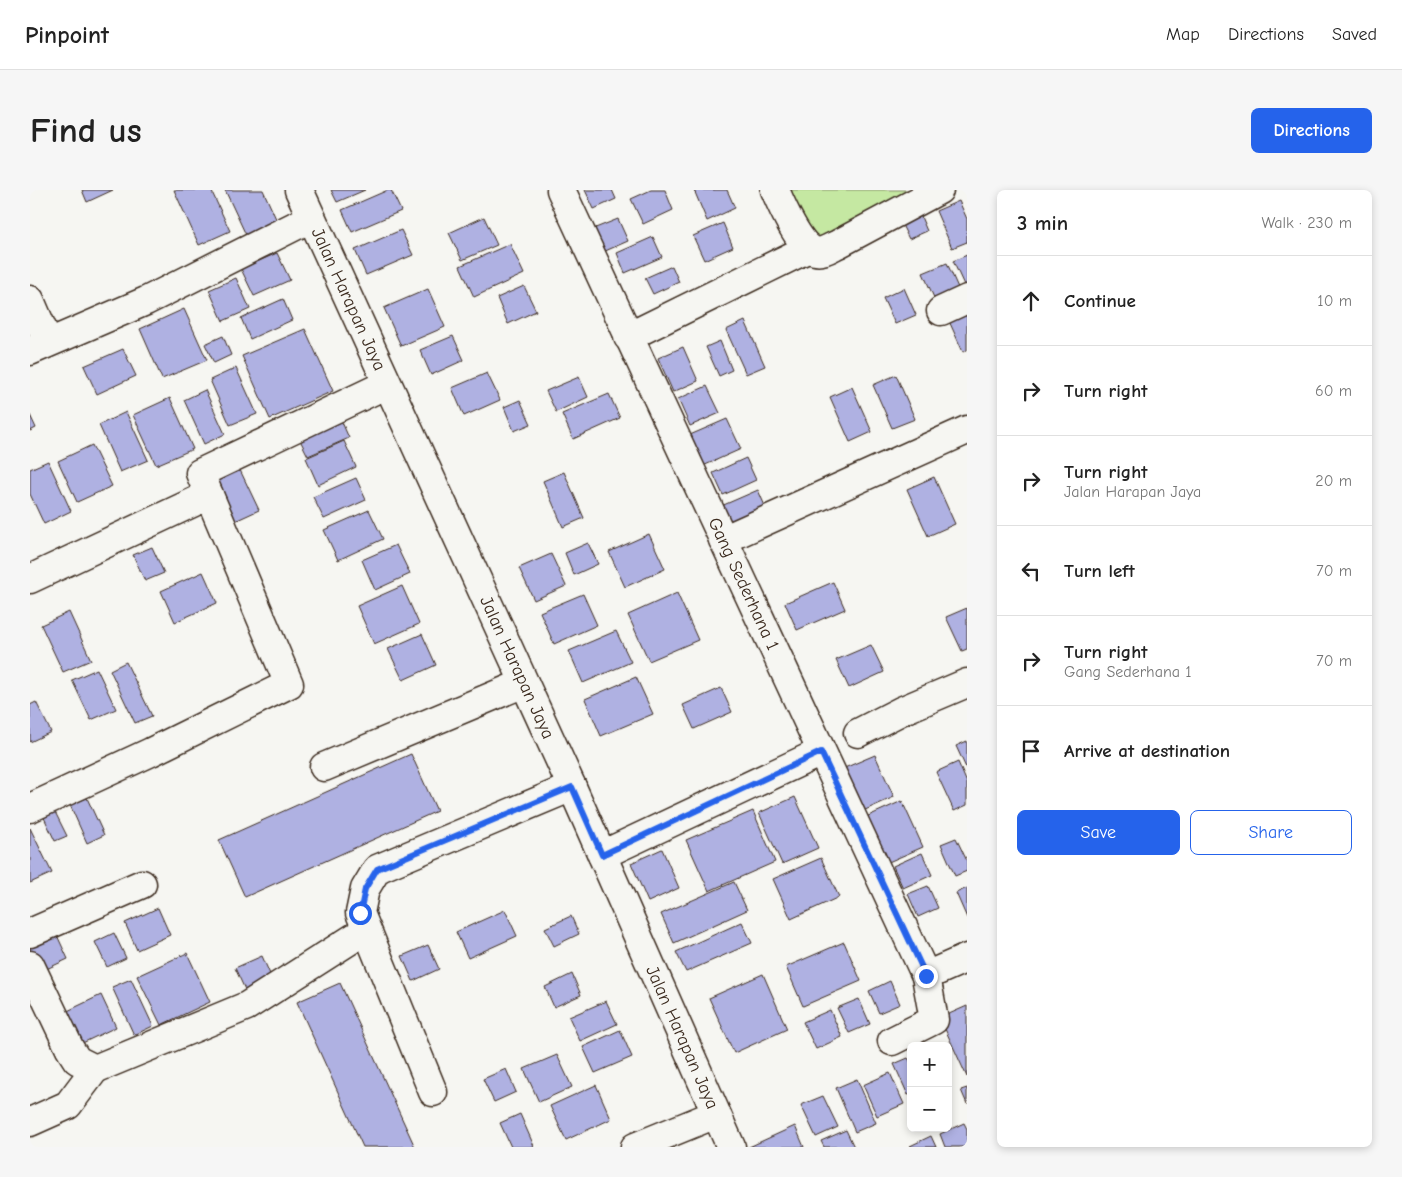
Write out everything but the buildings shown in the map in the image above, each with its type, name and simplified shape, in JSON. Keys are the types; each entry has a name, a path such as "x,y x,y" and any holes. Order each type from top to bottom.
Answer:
{"street":[{"name":"Jalan Harapan Jaya","path":"299,190 572,787 731,1147"},
{"name":"Gang Sederhana 1","path":"561,190 628,338 926,976 934,1020 892,1041"},
{"path":"775,190 803,243 816,251 824,251 939,190"},
{"path":"30,300 39,346 146,301 311,218"},
{"path":"628,338 809,248"},
{"path":"941,311 967,299"},
{"path":"30,808 152,752 289,684 200,473 387,384"},
{"path":"723,540 967,430"},
{"path":"30,579 209,495"},
{"path":"324,767 524,683"},
{"path":"858,733 901,711 967,683"},
{"path":"602,855 821,752"},
{"path":"432,1092 360,913 365,889 377,869 572,787"},
{"path":"30,933 142,884"},
{"path":"30,1122 68,1105 95,1069 247,1006 366,930"},
{"path":"926,976 967,958"},
{"path":"30,965 70,1050 77,1060 95,1069"},
{"path":"635,1147 716,1114"}],"green space":[{"path":"788,190 916,190 811,242"}],"route":[{"path":"360,913 365,889 377,869 572,787 602,855 821,752 926,976"}]}
